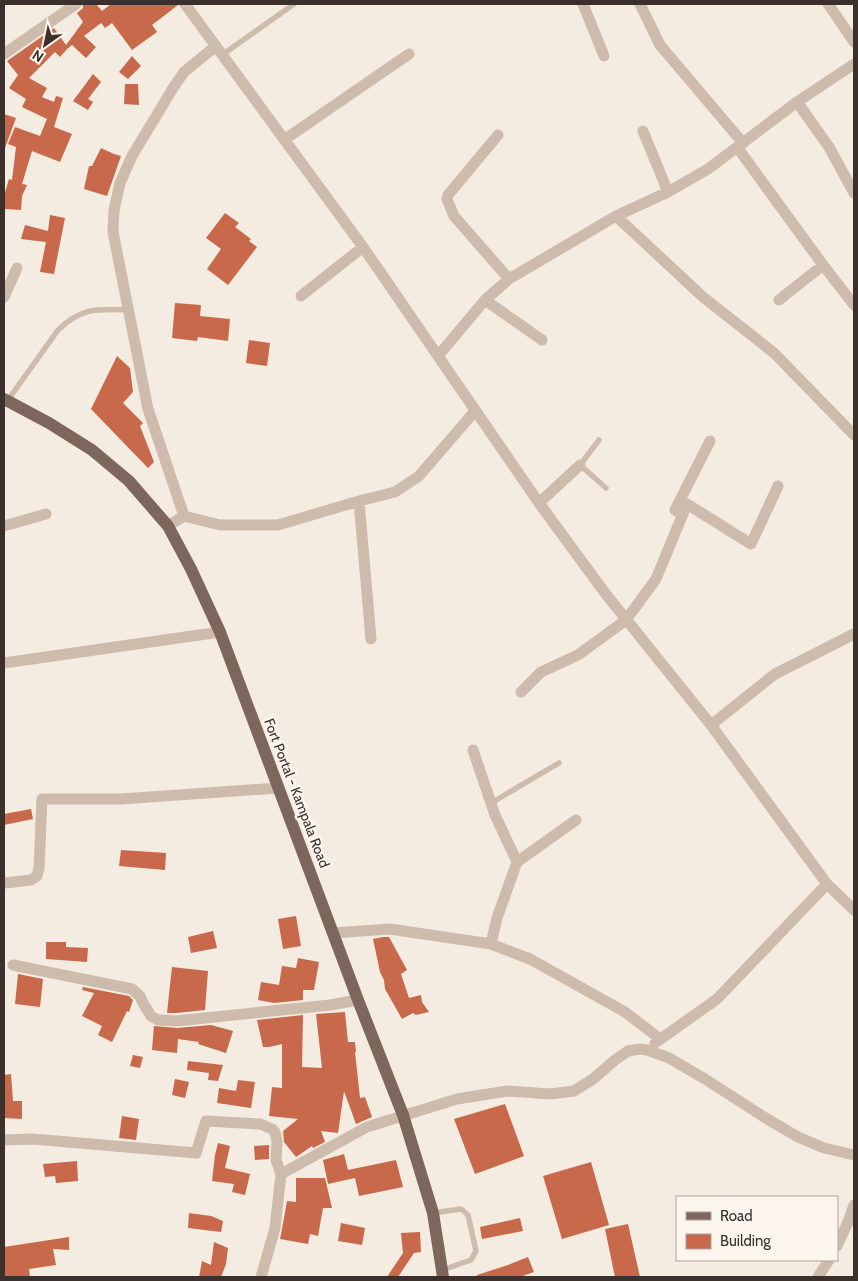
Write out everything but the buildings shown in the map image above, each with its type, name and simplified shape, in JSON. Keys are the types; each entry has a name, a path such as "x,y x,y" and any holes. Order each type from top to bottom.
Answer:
{"main road":[{"name":"Fort Portal - Kampala Road","path":"6,400 49,422 92,450 129,480 168,526 191,569 220,632 402,1115 432,1213 443,1274"}],"street":[{"path":"4,54 76,4"},
{"path":"185,4 363,247 539,503 626,620 711,725 827,884 854,910"},
{"path":"583,4 604,56"},
{"path":"640,4 660,45 740,145 823,265 854,305"},
{"path":"828,4 854,42"},
{"path":"184,516 148,409 113,232 114,210 120,183 132,156 172,88 184,72 219,50"},
{"path":"284,140 409,54"},
{"path":"438,356 485,300 509,280 616,216 668,192 708,169 796,102 854,64"},
{"path":"796,102 829,147 854,193"},
{"path":"643,131 668,192"},
{"path":"498,135 448,195 447,199 454,216 509,280"},
{"path":"616,216 703,297 774,353 854,435"},
{"path":"301,296 363,247"},
{"path":"779,300 823,265"},
{"path":"4,296 17,268"},
{"path":"485,300 542,340"},
{"path":"168,526 184,516 220,525 278,525 396,492 419,476 475,411"},
{"path":"682,514 675,510 710,441"},
{"path":"539,503 580,465"},
{"path":"520,692 542,672 578,655 626,620 656,579 687,504 751,544 778,486"},
{"path":"359,502 372,639"},
{"path":"4,526 46,514"},
{"path":"4,663 220,632"},
{"path":"711,725 775,674 854,634"},
{"path":"473,750 495,815 517,862"},
{"path":"4,882 31,880 37,876 42,799 121,798 279,788"},
{"path":"491,944 497,918 517,862 576,820"},
{"path":"647,1050 717,999 827,884"},
{"path":"333,933 390,929 491,944 530,959 625,1012 660,1040"},
{"path":"13,965 132,989 140,996 151,1016 158,1020 176,1022 330,1005 358,1000"},
{"path":"281,1174 367,1127 457,1098 507,1091 550,1094 574,1091 593,1079 615,1060 628,1052 640,1049 669,1058 798,1137 824,1148 854,1155"},
{"path":"4,1140 33,1139 196,1153 206,1121 260,1124 272,1129 275,1132 277,1141 276,1160 281,1174 275,1228 261,1277"},
{"path":"838,1244 854,1205"},
{"path":"818,1277 828,1261"}],"lane":[{"path":"219,50 294,4"},
{"path":"6,400 58,330 68,320 83,313 100,309 128,310"},
{"path":"599,440 580,465 606,488"},
{"path":"491,803 559,763"},
{"path":"432,1213 461,1209 468,1215 476,1251 471,1260 443,1274"}]}
